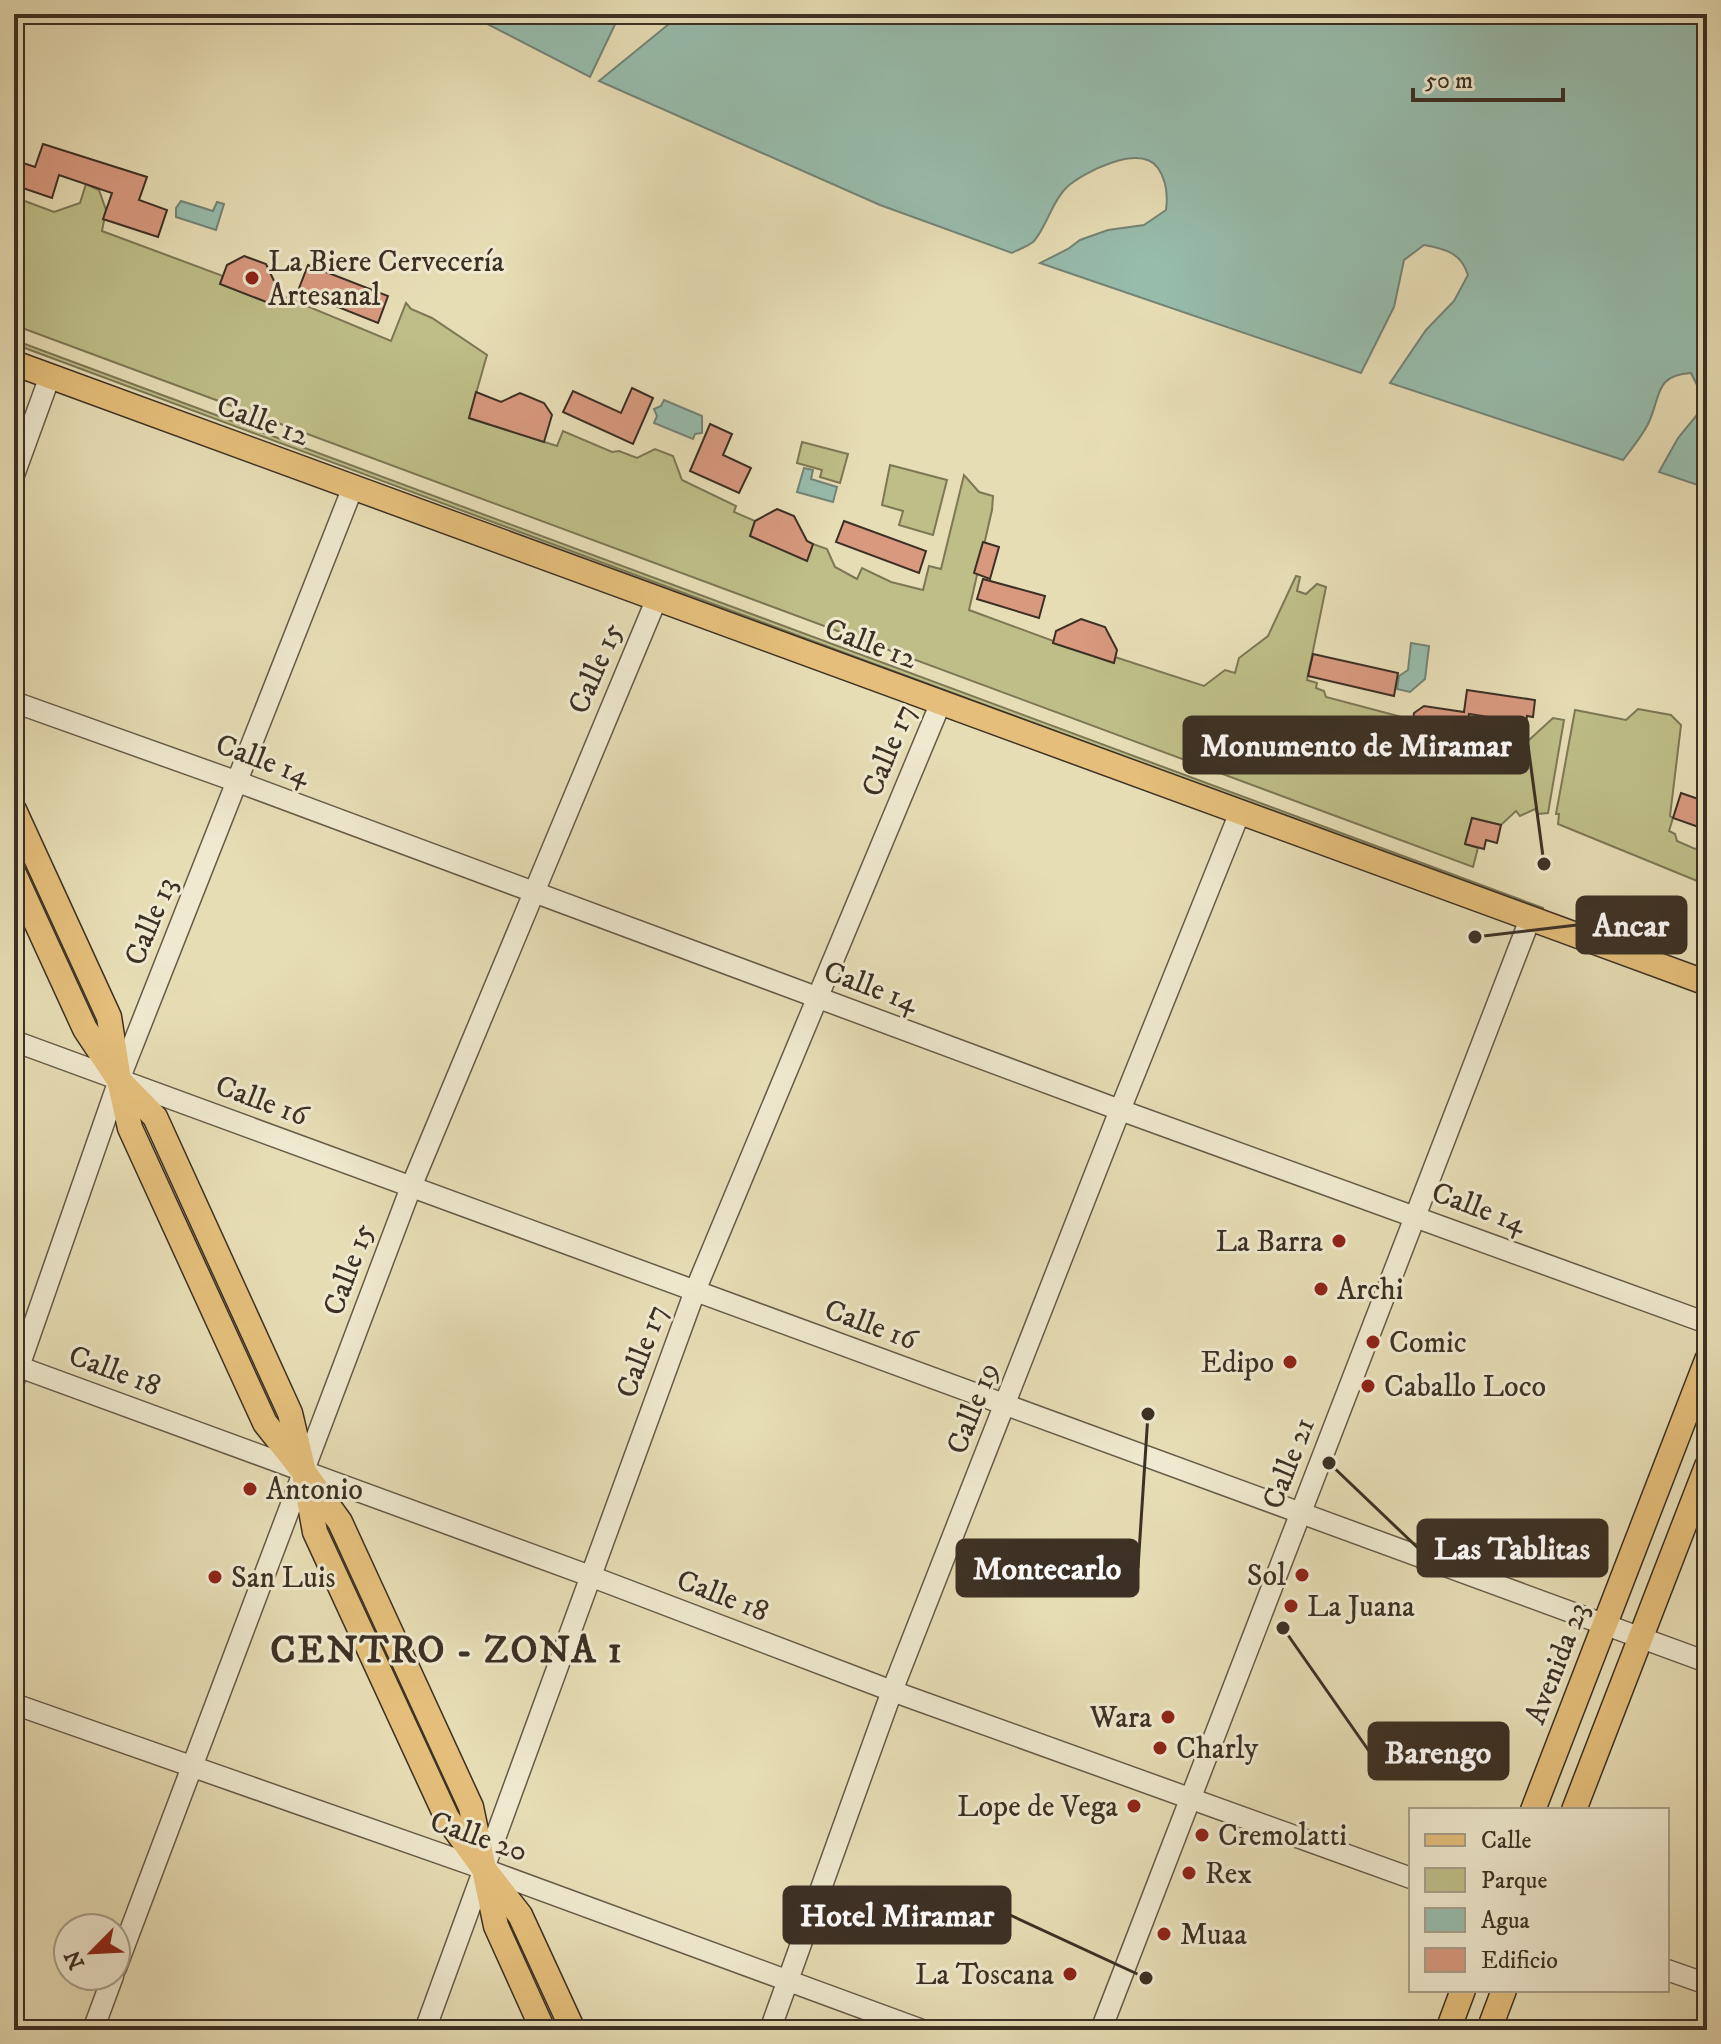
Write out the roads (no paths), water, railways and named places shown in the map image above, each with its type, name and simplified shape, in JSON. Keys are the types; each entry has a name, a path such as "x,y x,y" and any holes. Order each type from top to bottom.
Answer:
{"main road":[{"name":"Calle 12","path":"14,363 1707,983"},
{"path":"14,810 109,1017 119,1080"},
{"path":"14,874 85,1029 119,1080 155,1117 290,1413 304,1472 340,1522 471,1807 496,1926 543,2030"},
{"name":"Avenida 23","path":"1534,1808 1707,1360"},
{"path":"1575,1808 1707,1466"},
{"path":"484,1869 520,1915 573,2030"},
{"path":"1448,2030 1462,1992"},
{"path":"1489,2030 1503,1992"}],"street":[{"path":"14,475 50,376"},
{"name":"Calle 13","path":"16,1371 119,1080 353,487"},
{"name":"Calle 15","path":"132,1926 411,1187 657,598"},
{"name":"Calle 14","path":"14,702 1707,1323"},
{"name":"Calle 17","path":"425,2030 695,1291 941,702"},
{"name":"Calle 19","path":"770,2030 892,1691 1240,812"},
{"name":"Calle 21","path":"1101,2030 1530,919"},
{"name":"Calle 16","path":"14,1041 1707,1662"},
{"name":"Calle 18","path":"16,1371 304,1472 892,1691 1409,1877"},
{"name":"Calle 20","path":"14,1704 484,1869 922,2030"},
{"path":"1669,1971 1707,1984"},
{"path":"93,2030 107,1992"}],"water":[{"path":"468,14 620,14 590,77"},
{"path":"685,14 1707,14 1707,488 1659,472 1678,438 1701,410 1699,389 1691,373 1665,382 1647,427 1623,460 1390,383 1426,330 1454,301 1468,275 1457,257 1446,250 1424,245 1404,260 1394,307 1361,373 1040,263 1080,240 1108,230 1144,225 1166,210 1163,178 1150,161 1139,158 1112,162 1075,181 1057,199 1034,241 1012,253 880,205 599,81"},
{"path":"181,201 213,211 217,202 224,204 216,230 176,217 176,208"},
{"path":"664,400 702,416 702,433 695,434 693,439 654,423 657,416 654,409 661,406"},
{"path":"804,468 813,470 811,479 837,487 833,502 797,492"},
{"path":"1411,643 1429,646 1425,679 1410,692 1397,689 1399,676 1408,670"}],"place":[{"name":"La Biere Cervecería Artesanal","path":"252,278"},
{"name":"Monumento de Miramar","path":"1544,864"},
{"name":"Ancar","path":"1475,937"},
{"name":"La Barra","path":"1339,1241"},
{"name":"Archi","path":"1321,1289"},
{"name":"Comic","path":"1373,1342"},
{"name":"Edipo","path":"1290,1362"},
{"name":"Caballo Loco","path":"1368,1386"},
{"name":"Montecarlo","path":"1148,1414"},
{"name":"Las Tablitas","path":"1329,1463"},
{"name":"Antonio","path":"250,1489"},
{"name":"Sol","path":"1302,1575"},
{"name":"San Luis","path":"215,1577"},
{"name":"La Juana","path":"1291,1606"},
{"name":"Barengo","path":"1283,1628"},
{"name":"Wara","path":"1168,1717"},
{"name":"Charly","path":"1160,1748"},
{"name":"Lope de Vega","path":"1134,1806"},
{"name":"Cremolatti","path":"1202,1835"},
{"name":"Rex","path":"1189,1873"},
{"name":"Muaa","path":"1164,1934"},
{"name":"La Toscana","path":"1070,1974"},
{"name":"Hotel Miramar","path":"1146,1978"}],"district":[{"name":"CENTRO - ZONA 1","path":"447,1649"}]}
